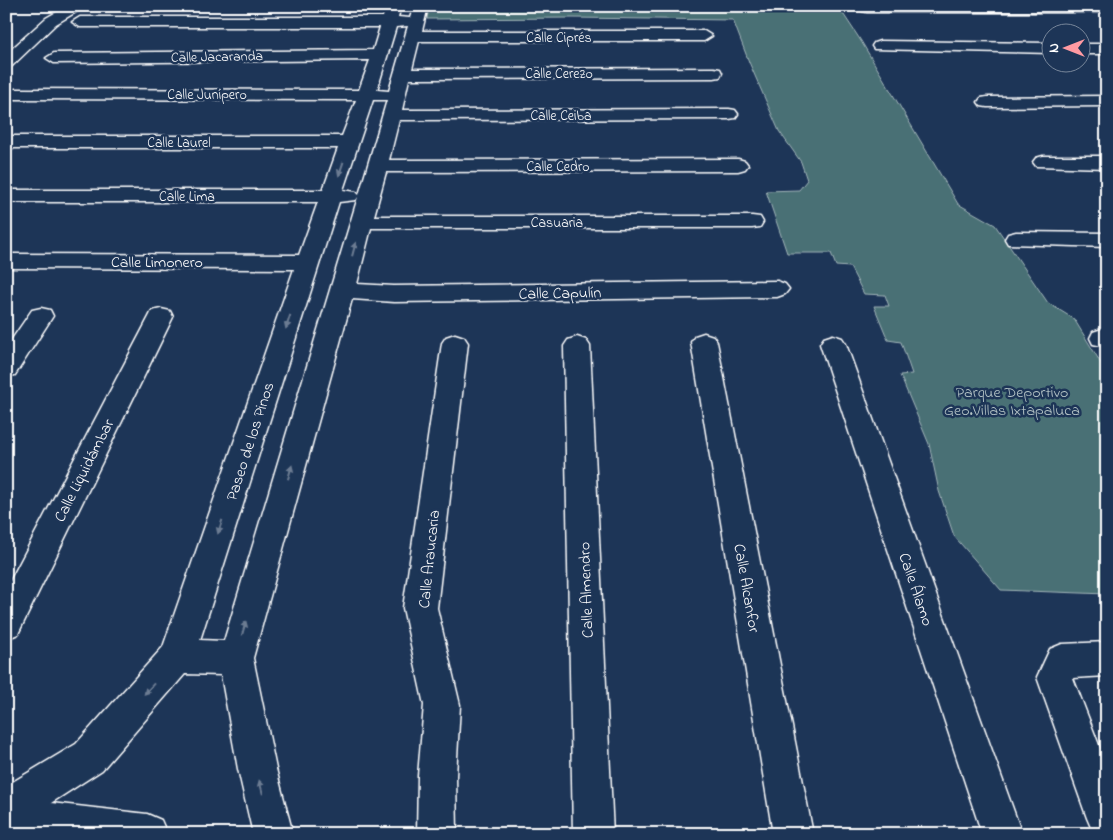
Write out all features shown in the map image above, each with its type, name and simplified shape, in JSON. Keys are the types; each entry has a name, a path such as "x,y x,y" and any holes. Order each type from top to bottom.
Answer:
{"street":[{"path":"7,61 51,22 79,6"},
{"path":"866,8 1107,8"},
{"path":"274,834 257,770 236,658 398,95 407,19"},
{"name":"Calle Ciprés","path":"80,22 407,19 704,36"},
{"name":"Paseo de los Pinos","path":"6,809 89,757 177,657 308,262 380,55 407,19"},
{"path":"880,46 1040,48"},
{"path":"1090,49 1107,49"},
{"name":"Calle Jacaranda","path":"54,58 380,55"},
{"name":"Calle Cerezo","path":"398,95 714,73"},
{"name":"Calle Junípero","path":"15,94 398,95"},
{"name":"Calle Ceiba","path":"398,95 729,114"},
{"path":"987,102 1107,101"},
{"name":"Calle Laurel","path":"6,142 351,142"},
{"path":"1043,162 1107,162"},
{"name":"Calle Cedro","path":"377,166 738,165"},
{"name":"Calle Lima","path":"6,196 368,196"},
{"name":"Casuaria","path":"361,222 752,222"},
{"path":"1016,239 1107,240"},
{"name":"Calle Limonero","path":"6,261 308,262"},
{"name":"Calle Capulín","path":"343,291 394,294 777,289"},
{"path":"6,368 41,316"},
{"name":"Calle Liquidámbar","path":"6,623 160,317"},
{"name":"Calle Alcanfor","path":"704,342 793,834"},
{"name":"Calle Araucaria","path":"437,834 437,776 442,705 420,608 455,343"},
{"name":"Calle Álamo","path":"833,344 1002,834"},
{"name":"Calle Almendro","path":"577,346 593,834"},
{"path":"177,657 236,658"},
{"path":"1107,659 1062,661 1055,677 1107,818"},
{"path":"6,818 147,834"}],"green space":[{"name":"Parque Deportivo Geo.Villas Ixtapaluca","path":"429,6 838,6 861,41 958,204 995,225 1048,303 1074,319 1107,373 1107,594 1001,590 954,536 939,491 929,444 900,375 912,374 901,342 888,340 874,306 889,306 885,295 864,294 850,267 836,266 831,253 787,253 766,191 799,190 807,180 801,162 779,131 733,20 427,19"}]}
